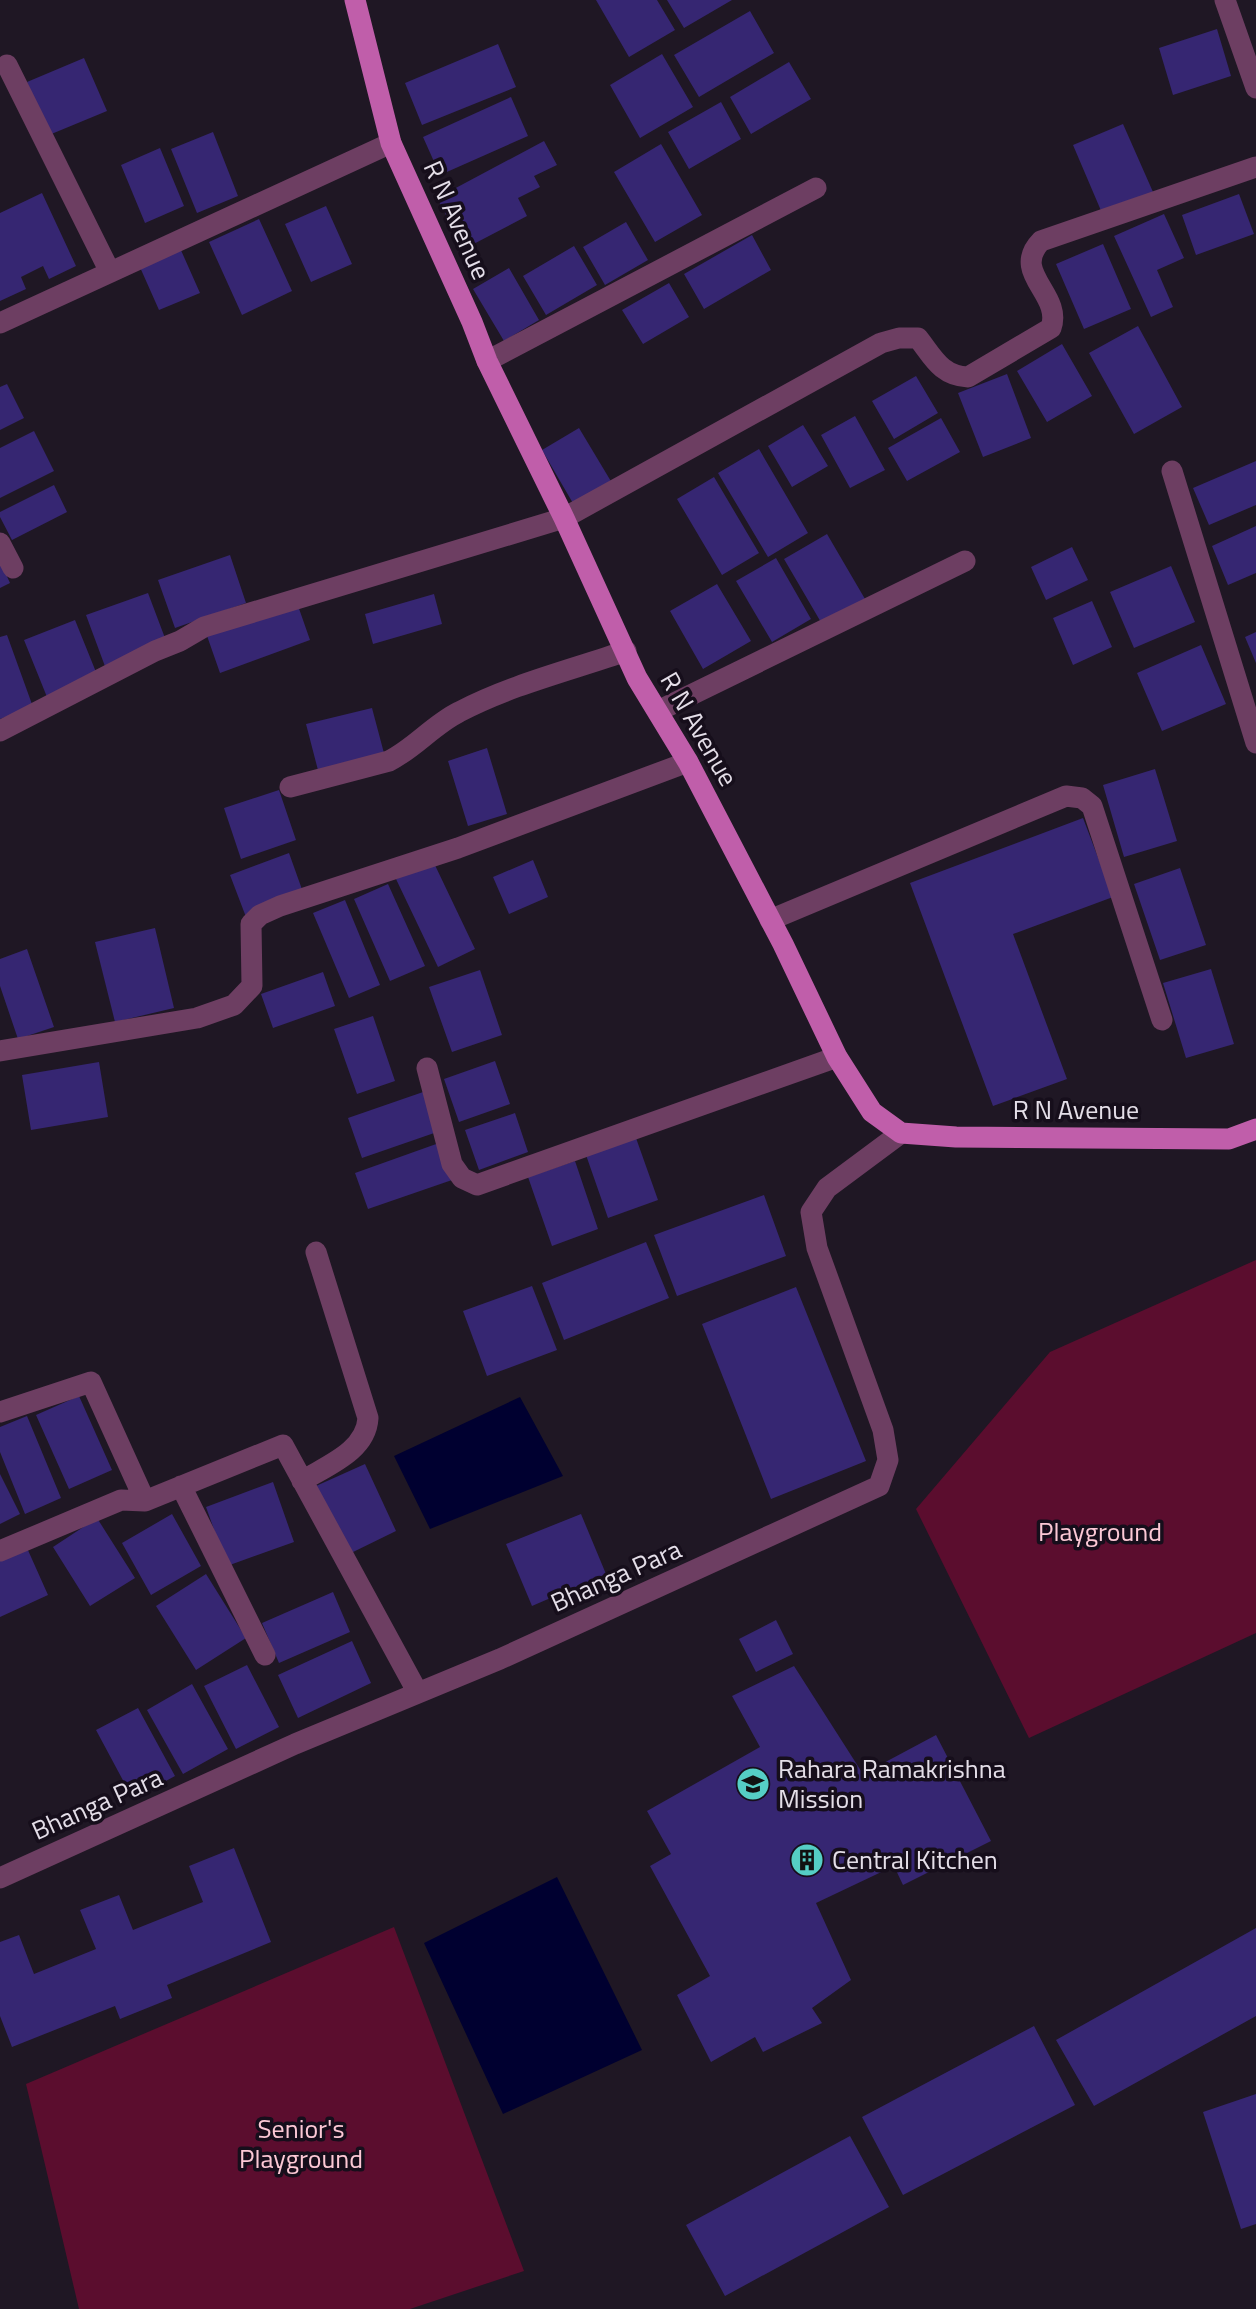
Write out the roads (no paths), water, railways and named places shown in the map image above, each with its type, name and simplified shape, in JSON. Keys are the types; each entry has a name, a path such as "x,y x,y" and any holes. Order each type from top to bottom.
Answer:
{"main road":[{"name":"R N Avenue","path":"355,0 391,143 487,361 564,518 637,678 688,762 837,1057 872,1112 901,1133 956,1137 1230,1139 1256,1129"}],"street":[{"path":"1225,0 1256,88"},
{"path":"7,65 110,272"},
{"path":"0,323 391,143"},
{"path":"0,731 204,627 564,518 881,342 918,338 946,372 956,377 968,377 1051,328 1054,318 1052,310 1030,265 1031,251 1041,240 1256,167"},
{"path":"487,361 816,188"},
{"path":"1172,471 1256,743"},
{"path":"0,543 13,568"},
{"path":"658,711 965,561"},
{"path":"290,787 389,761 403,754 435,726 482,700 626,651"},
{"path":"0,1051 197,1018 234,1005 252,986 251,924 260,915 280,906 458,848 688,762"},
{"path":"770,920 1066,796 1082,798 1092,806 1162,1020"},
{"path":"427,1068 452,1164 463,1178 477,1185 837,1057"},
{"name":"Bhanga Para","path":"0,1878 295,1744 513,1653 879,1486 888,1460 883,1430 817,1248 811,1212 827,1188 901,1133"},
{"path":"302,1481 358,1446 367,1431 368,1418 316,1252"},
{"path":"0,1412 91,1381 145,1501"},
{"path":"0,1551 121,1500 145,1501 283,1445 418,1693"},
{"path":"181,1486 265,1655"}],"place":[{"name":"Rahara Ramakrishna Mission","path":"753,1784"},
{"name":"Central Kitchen","path":"807,1860"}],"park label":[{"name":"Playground","path":"1100,1532"},
{"name":"Senior's Playground","path":"301,2144"}]}
